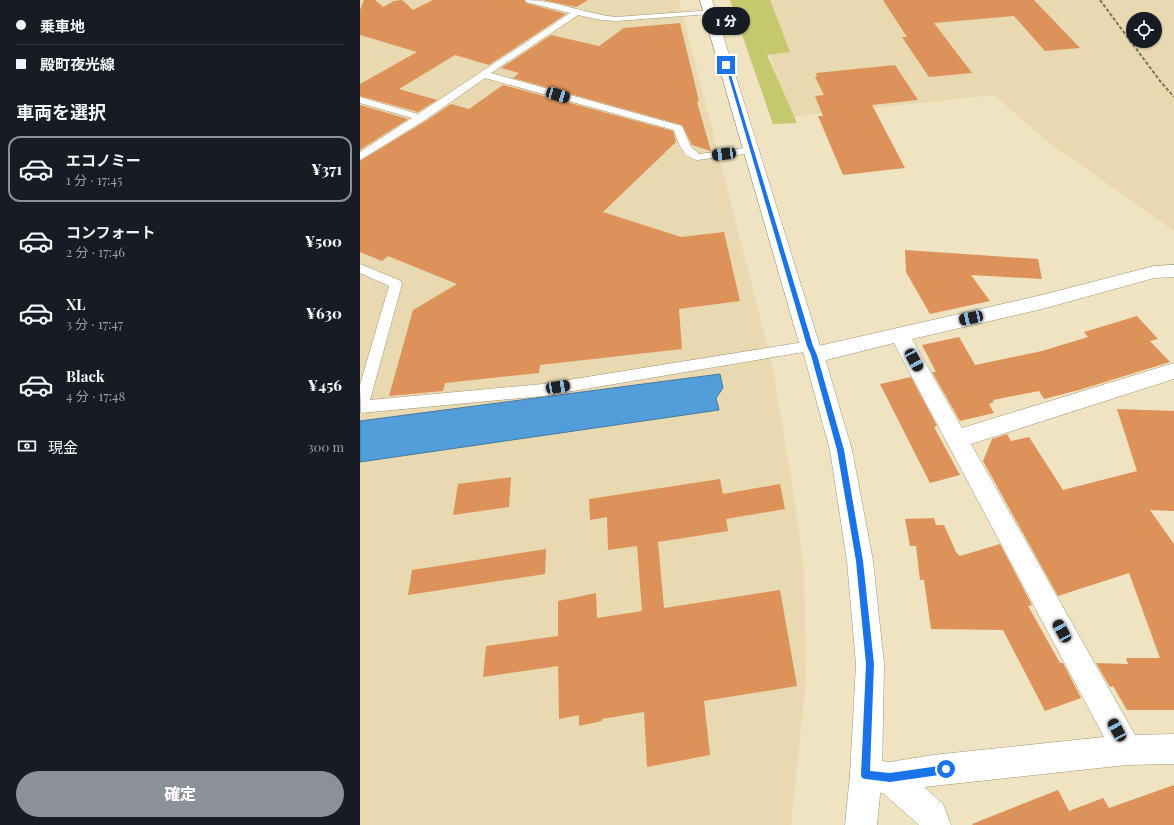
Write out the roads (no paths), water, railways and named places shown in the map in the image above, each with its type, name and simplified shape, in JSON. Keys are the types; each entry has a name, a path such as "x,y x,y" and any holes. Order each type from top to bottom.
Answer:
{"street":[{"path":"708,6 841,450 860,561 870,664 878,776 861,825"},
{"path":"812,351 899,334 1042,302 1154,272 1174,271"},
{"path":"899,334 1127,750"},
{"path":"957,439 1174,371"},
{"path":"878,776 933,770 972,768 1127,750 1174,749"},
{"path":"878,776 932,815 936,825"}],"lane":[{"path":"529,0 601,18 616,19 708,6"},
{"path":"360,157 421,118 483,74 576,12"},
{"path":"483,74 678,128 686,149 697,157 752,150"},
{"path":"360,100 421,118"},
{"path":"360,268 396,284 361,407 543,390 812,351"}],"water":[{"path":"720,374 723,388 716,398 719,410 360,462 360,421"}],"railway":[{"path":"1100,0 1160,81 1174,97"}]}
